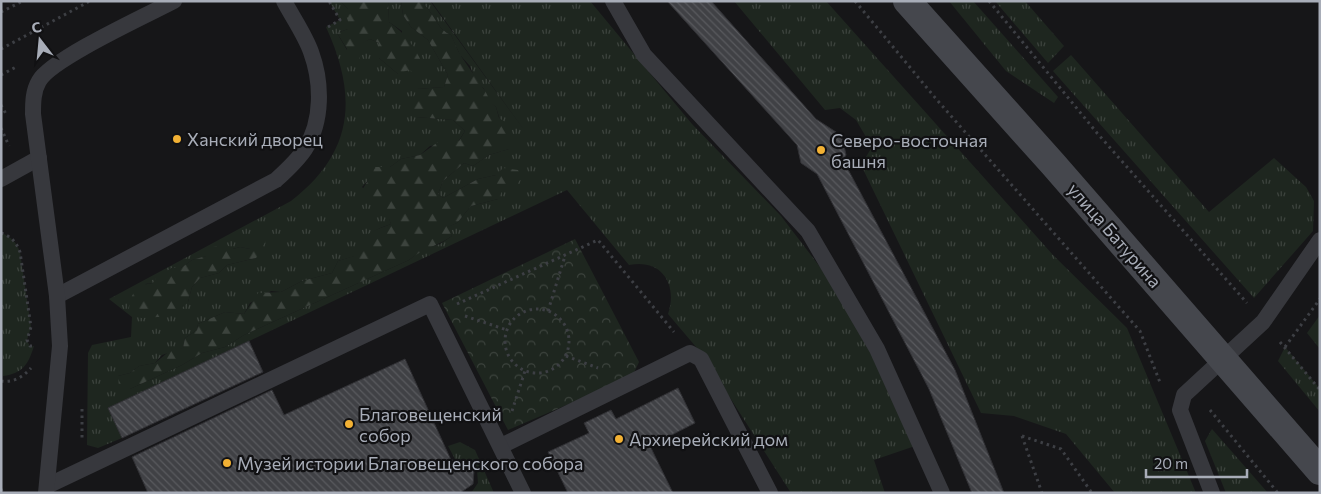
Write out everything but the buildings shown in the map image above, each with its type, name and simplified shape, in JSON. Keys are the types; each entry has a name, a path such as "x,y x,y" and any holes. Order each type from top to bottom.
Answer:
{"main road":[{"name":"улица Батурина","path":"907,1 1053,164 1320,471"}],"lane":[{"path":"46,489 60,346 57,296 33,114 34,96 39,80 61,61 174,1"},
{"path":"57,296 276,180 295,162 306,147 312,133 320,85 311,51 284,1"},
{"path":"613,1 644,55 808,230 877,349 942,493"},
{"path":"1,179 39,158"},
{"path":"1212,493 1180,410 1184,395 1263,322 1320,240"},
{"path":"46,489 437,307 522,493"},
{"path":"501,446 690,352 701,359 770,493"}],"path":[{"path":"1,12 23,1"},
{"path":"1,49 90,1"},
{"path":"855,1 937,100 1140,331 1159,384 1203,403 1278,493"},
{"path":"989,1 1097,133 1244,300"},
{"path":"437,307 565,256 598,240 690,352"},
{"path":"548,311 565,256"},
{"path":"1320,299 1285,347 1320,390"},
{"path":"437,307 507,330"},
{"path":"528,310 548,311 563,322 569,339 566,356 561,363 548,372 533,374 517,367 506,350 507,330 519,314 528,310"},
{"path":"37,352 38,346"},
{"path":"1,381 18,378 33,366"},
{"path":"1042,493 1022,436 1061,449 1092,493"},
{"path":"1,489 3,493"}],"green space":[{"path":"329,1 340,1 348,9 348,29 337,33 347,50 370,39 379,43 379,58 398,74 402,31 389,22 388,1 401,1 403,15 411,27 428,40 448,75 444,87 417,89 416,117 453,120 465,131 458,142 430,146 420,155 401,159 390,167 375,168 372,176 362,187 387,212 391,224 368,235 355,256 338,261 332,273 302,281 281,292 271,291 250,303 244,314 225,312 198,324 197,330 185,338 183,348 162,355 155,363 139,366 130,373 118,376 130,389 182,365 202,353 225,347 244,335 409,260 423,249 440,244 452,236 447,227 457,223 471,206 498,199 496,175 478,179 443,198 438,194 443,181 464,163 473,166 489,155 509,149 496,107 488,101 484,89 475,79 470,66 460,55 451,35 439,26 425,6 424,1 430,1 527,134 431,1 590,1 692,124 781,216 856,314 915,446 874,460 885,493 791,493 702,354 668,314 671,293 665,276 650,266 641,264 629,265 567,190 108,408 122,438 98,448 87,445 88,353 92,345 131,337 132,317 109,299 291,201 312,182 328,163 338,143 344,122 346,100 343,77 326,27 340,20","holes":["240,247 250,249 256,258 227,265 219,273 200,278 192,287 188,302 145,284 153,283 172,268 181,268 192,260"]},
{"path":"340,1 388,1 389,22 409,41 423,65 416,73 409,70 398,74 379,58 379,43 370,39 363,43 359,62 348,60 347,49 337,33 348,29 348,9"},
{"path":"401,1 424,1 425,6 439,26 451,35 461,56 491,103 496,107 499,118 511,126 509,149 489,155 473,166 464,163 443,181 438,194 443,198 478,179 496,175 503,168 518,170 522,177 516,186 504,188 498,199 471,206 457,223 448,227 452,236 420,252 409,260 244,335 225,347 202,353 182,365 130,389 119,387 118,376 130,373 139,366 155,363 172,349 183,348 185,338 197,330 198,324 225,312 244,314 258,293 281,292 302,281 332,273 338,261 354,256 364,238 377,229 391,224 380,206 360,196 375,167 390,167 401,159 420,155 445,137 459,141 465,131 453,120 416,117 412,102 417,89 444,87 448,75 428,40 411,27 403,15"},
{"path":"734,1 826,1 1053,255 1127,328 1196,493 1115,493 1066,434 1014,416 981,413 861,165 872,147 856,120 840,108 825,110"},
{"path":"949,1 973,1 1058,97 1054,103 1006,71"},
{"path":"995,1 1025,1 1064,46 1048,63"},
{"path":"1071,55 1209,212 1274,158 1306,187 1314,201 1313,231 1254,298 1053,71"},
{"path":"1,233 13,240 20,252 31,327 27,340 30,347 34,346 24,367 15,373 3,376"},
{"path":"259,238 266,239 263,249 256,258 227,265 219,273 200,278 192,287 188,302 174,316 141,318 129,311 130,300 135,291 142,286 153,283 158,275 172,268 181,268 192,260 206,256 213,247 225,244 233,249 240,247 250,249"},
{"path":"575,239 639,362 632,377 508,430 442,303"},
{"path":"1320,315 1320,349 1307,333"},
{"path":"1285,347 1320,389 1320,412 1278,361"},
{"path":"1212,429 1268,493 1226,493 1205,441"},
{"path":"460,442 475,450 494,493 471,493 478,483 477,470 468,460 455,459 448,446"}],"place":[{"name":"Ханский дворец","path":"177,139"},
{"name":"Северо-восточная башня","path":"821,150"},
{"name":"Благовещенский собор","path":"349,424"},
{"name":"Архиерейский дом","path":"619,439"},
{"name":"Музей истории Благовещенского собора","path":"227,463"}]}
